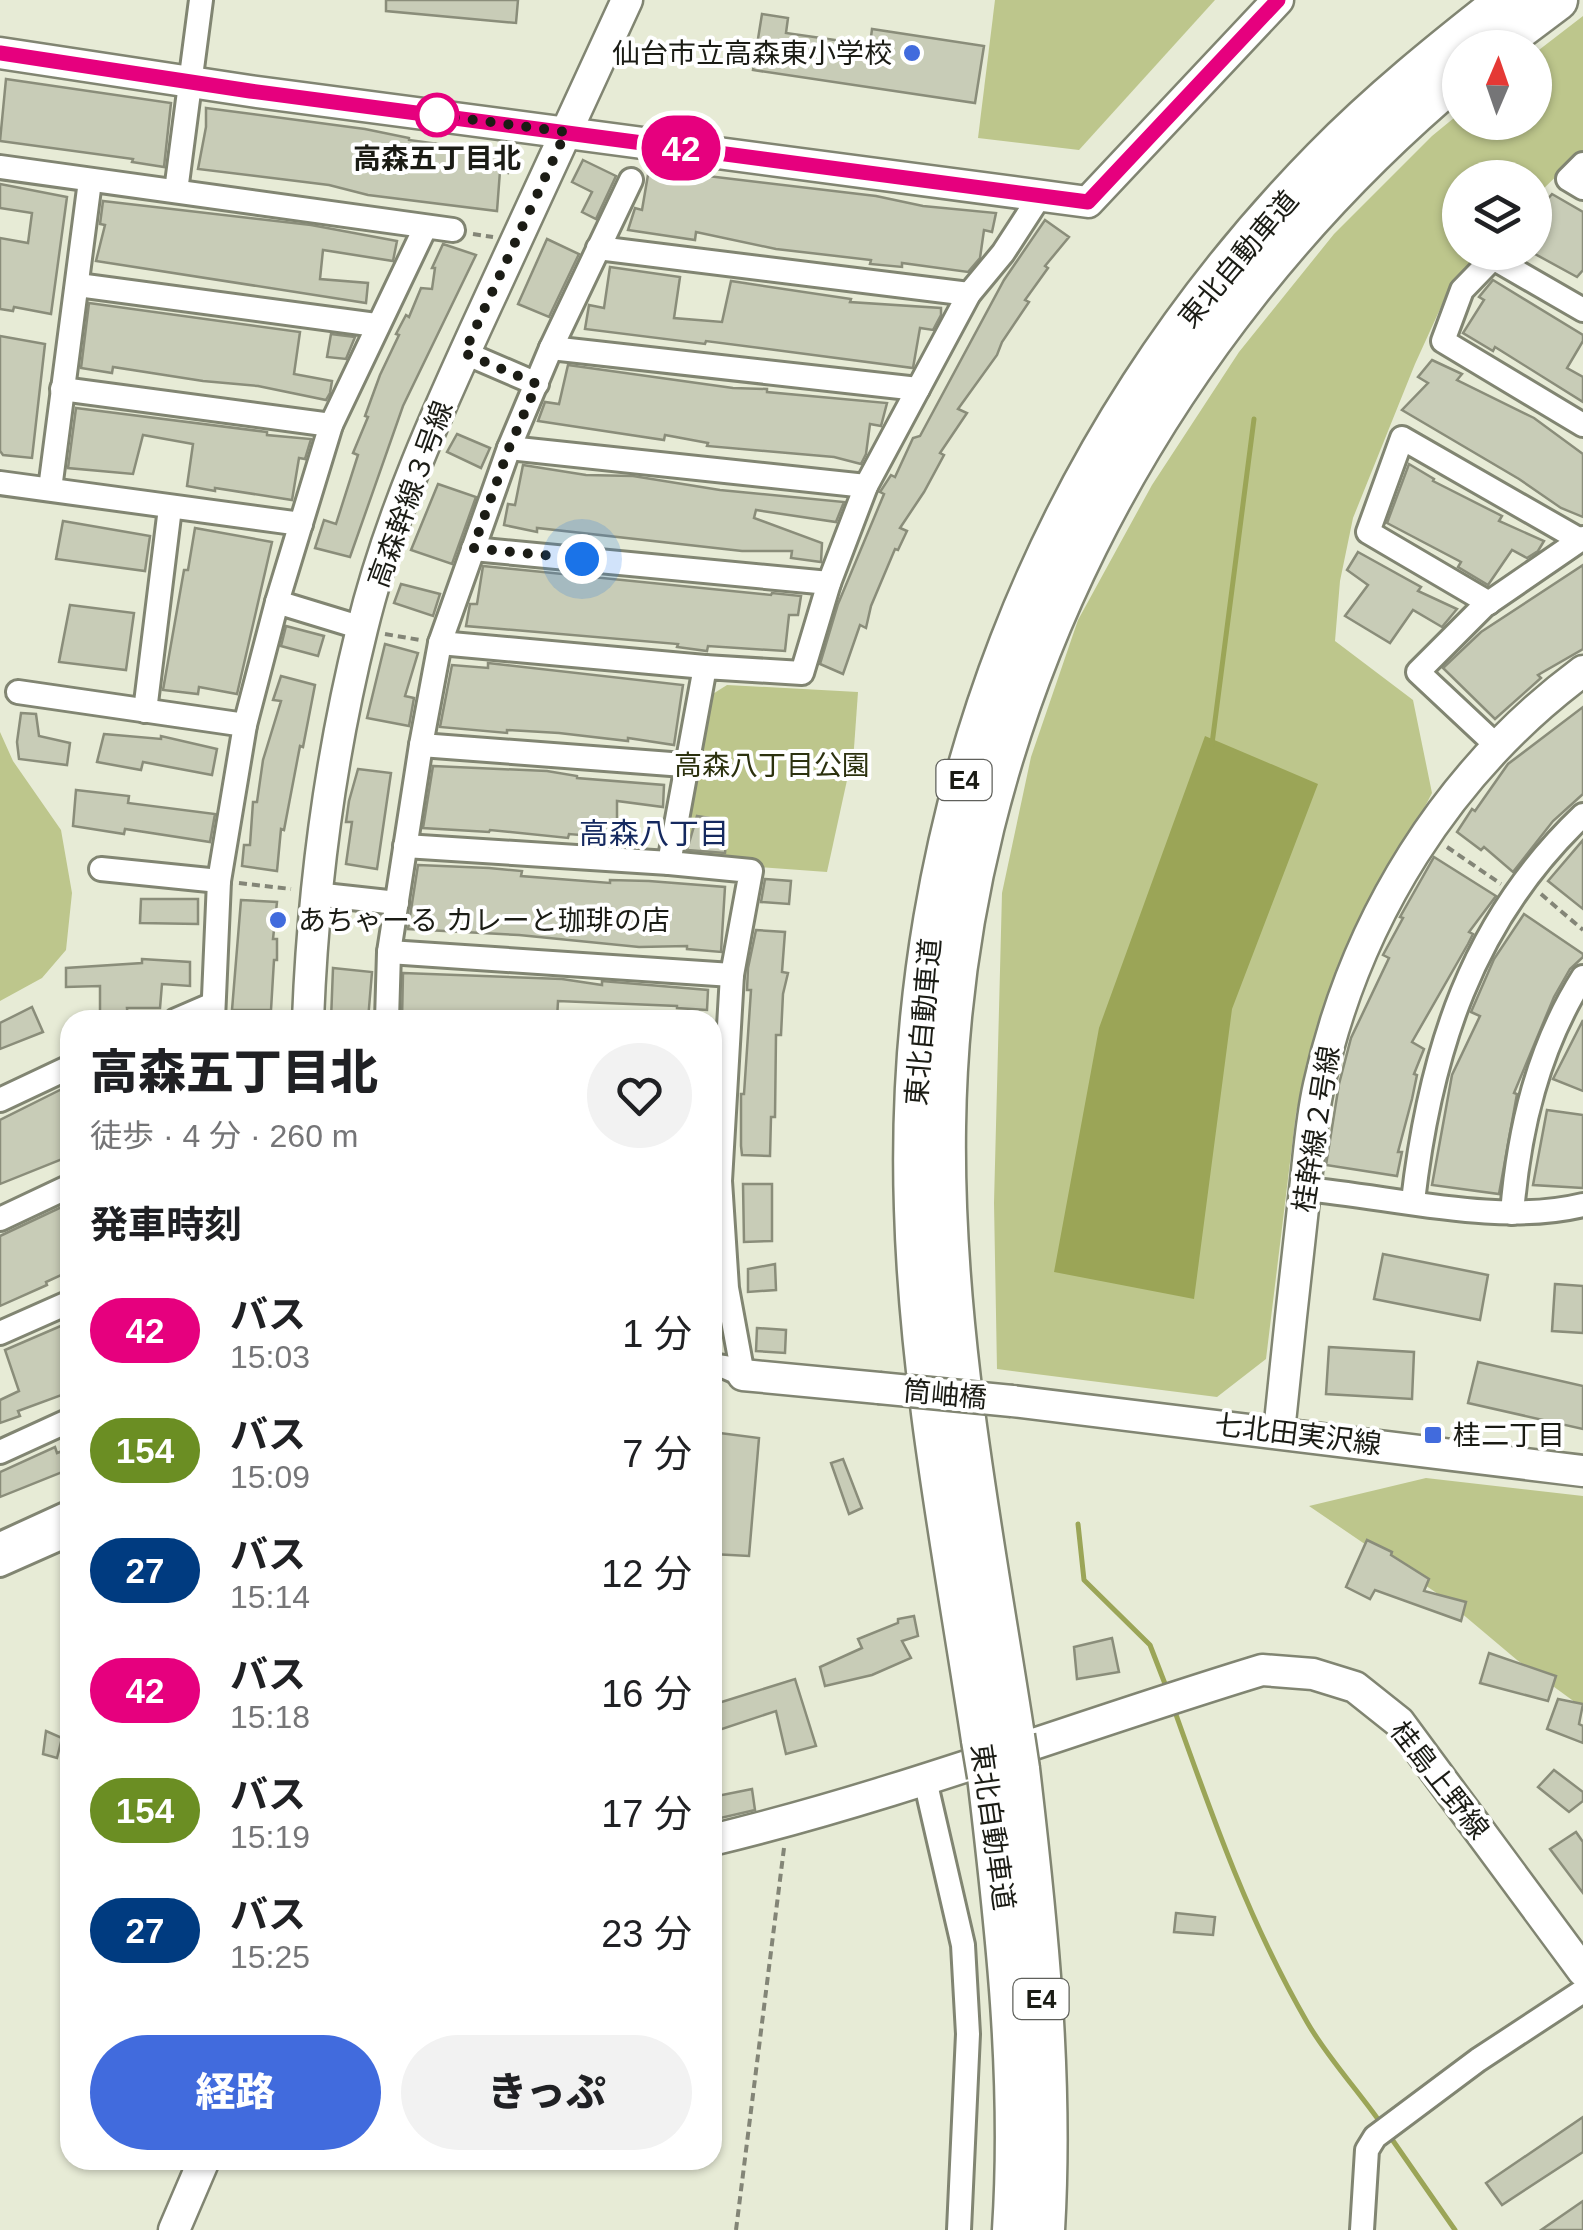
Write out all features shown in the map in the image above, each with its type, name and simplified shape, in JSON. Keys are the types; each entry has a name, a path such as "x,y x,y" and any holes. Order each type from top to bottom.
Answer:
{"highway":[{"name":"東北自動車道","path":"1044,2230 1044,2028 1036,1922 936,1433 918,1249 914,1152 924,982 932,922 982,715 1027,600 1079,492 1132,400 1190,314 1320,161 1389,96 1507,0"},
{"path":"1517,30 1556,0"},
{"name":"東北自動車道","path":"1013,2230 1013,2028 1001,1755 956,1342 944,1128 957,961 976,857 992,795 1042,646 1071,579 1161,413 1234,306 1304,223 1442,90"}],"street":[{"path":"176,191 201,0"},
{"name":"高森幹線３号線","path":"308,1010 303,892 373,631 396,521 464,353 626,0"},
{"path":"0,53 188,82 1088,202 1278,0"},
{"path":"1583,164 1568,178 1583,188"},
{"path":"0,167 453,230"},
{"path":"387,1010 389,952 404,846 440,643 509,448 551,348 631,180"},
{"path":"50,489 90,181"},
{"path":"440,643 802,673 829,583 866,486 969,294 1003,253 1040,196"},
{"path":"213,1010 219,881 244,725 277,602 332,424 376,325 426,228"},
{"path":"598,248 969,294"},
{"path":"1583,310 1493,258 1462,290 1443,341 1583,425"},
{"path":"78,285 376,325"},
{"path":"551,348 918,389"},
{"path":"464,353 537,384"},
{"path":"62,389 332,424"},
{"path":"1489,603 1368,532 1402,438 1581,539 1489,603 1418,672 1497,746"},
{"path":"509,448 866,486"},
{"path":"0,484 301,524"},
{"path":"145,711 170,508"},
{"path":"473,548 829,583"},
{"path":"277,602 373,631"},
{"path":"668,863 705,667"},
{"name":"桂幹線２号線","path":"1278,1432 1313,1113 1343,997 1380,910 1426,833 1529,713 1583,672"},
{"path":"18,692 244,725"},
{"path":"420,745 684,765"},
{"path":"1413,1201 1424,1119 1440,1052 1480,953 1521,887 1558,839 1583,816"},
{"path":"404,846 751,871 722,1051"},
{"path":"101,870 219,881"},
{"path":"303,892 396,903"},
{"path":"389,952 732,976"},
{"path":"1512,1213 1520,1148 1539,1064 1583,976"},
{"path":"0,1100 60,1072"},
{"path":"1305,1189 1512,1213 1534,1214 1583,1205"},
{"path":"0,1218 60,1191"},
{"path":"0,1333 60,1306"},
{"path":"722,1310 728,1378"},
{"name":"筒岫橋","path":"728,1378 1012,1400"},
{"name":"七北田実沢線","path":"1012,1400 1583,1470"},
{"path":"0,1452 60,1425"},
{"path":"0,1544 60,1517"},
{"path":"0,1565 60,1538"},
{"name":"桂島上野線","path":"925,1780 1262,1670 1314,1674 1355,1687 1399,1722 1583,1971"},
{"path":"722,1838 925,1780 963,1945 968,2034 959,2230"},
{"path":"1362,2230 1366,2150 1374,2136 1478,2060 1583,1991"},
{"path":"174,2230 200,2170"}],"path":[{"path":"373,631 440,643"},
{"path":"1426,833 1521,887 1583,930"},
{"path":"219,881 303,892"},
{"path":"736,2230 787,1822"}],"green space":[{"path":"995,0 1215,0 1079,150 978,138"},
{"path":"1583,16 1583,150 1552,180 1552,160 1442,160 1442,270 1465,270 1451,285 1415,364 1353,518 1340,581 1335,641 1413,700 1432,793 1328,994 1296,1113 1266,1359 1217,1397 997,1369 994,1203 1002,893 1031,757 1078,620 1152,485 1239,352 1334,234 1442,128 1442,140 1552,140 1552,40"},
{"name":"高森八丁目公園","path":"727,685 858,692 854,748 827,872 679,861 708,697"},
{"path":"0,732 13,761 61,830 72,893 66,950 42,978 0,1001"},
{"path":"1426,1478 1583,1496 1583,1708 1517,1660 1441,1596 1309,1506"}],"shaded area":[{"path":"1205,736 1318,784 1232,1009 1194,1299 1054,1272 1099,1028"}],"building":[{"path":"386,0 518,0 516,23 386,11"},
{"path":"762,14 788,18 786,33 870,45 872,29 984,46 975,103 753,70"},
{"path":"6,79 171,103 164,167 132,162 133,159 0,141"},
{"path":"206,108 512,154 508,173 500,171 497,211 368,195 329,185 198,169"},
{"path":"583,160 616,176 596,219 582,212 592,192 572,182"},
{"path":"649,169 996,213 992,232 984,230 980,258 968,272 902,263 902,267 870,264 871,260 776,249 696,232 695,240 628,230 635,208 642,210"},
{"path":"0,184 67,197 51,314 14,307 13,311 0,309 0,238 28,243 32,213 0,208"},
{"path":"1552,194 1583,212 1583,270 1577,277 1552,263"},
{"path":"103,201 311,225 397,241 393,261 323,250 320,279 368,283 366,303 96,261 105,225 100,224"},
{"path":"1045,220 1069,237 1045,266 1048,268 1025,300 1029,302 997,355 958,409 967,413 940,453 944,455 900,528 907,531 898,550 895,549 866,628 860,625 843,674 820,664 838,604 884,494 880,492 891,475 895,477 913,438 920,436 1004,280"},
{"path":"547,239 579,254 549,317 518,304"},
{"path":"443,244 476,255 403,406 350,557 315,548 324,520 336,524 358,455 353,453 380,375 399,335 396,334 406,315 409,317 421,288 432,289 432,268"},
{"path":"610,267 680,277 674,318 722,322 731,281 851,299 850,302 941,308 941,315 933,330 920,328 913,368 585,329 589,305 604,308"},
{"path":"1493,280 1583,335 1567,368 1583,377 1583,402 1495,347 1493,351 1463,333 1484,300 1479,297"},
{"path":"89,303 300,332 294,374 332,381 330,393 326,400 258,386 113,367 112,373 81,368"},
{"path":"331,334 355,337 346,359 327,357"},
{"path":"0,336 45,344 32,458 3,455 0,451"},
{"path":"1432,360 1462,374 1457,380 1534,418 1583,454 1583,517 1561,508 1402,410 1428,383 1418,377"},
{"path":"568,365 733,388 887,403 881,426 870,424 861,464 834,457 707,446 708,443 665,435 664,440 538,421 545,402 559,404"},
{"path":"76,408 311,439 305,459 299,458 292,500 215,491 187,486 193,444 143,435 133,474 68,468"},
{"path":"457,434 490,448 481,468 447,452"},
{"path":"1409,464 1433,481 1502,516 1499,521 1544,541 1538,551 1527,558 1512,550 1488,585 1458,567 1461,562 1387,523"},
{"path":"523,465 844,502 836,522 756,510 754,518 822,543 821,562 791,558 792,551 742,551 537,528 537,532 504,525 508,504 515,505"},
{"path":"438,484 476,497 452,564 411,550"},
{"path":"63,521 150,536 145,571 56,559"},
{"path":"195,528 272,542 237,694 199,687 198,694 163,690"},
{"path":"1358,552 1421,587 1418,591 1457,609 1442,627 1413,610 1390,643 1345,616 1368,585 1347,570"},
{"path":"1583,565 1583,649 1538,675 1541,678 1495,719 1443,668 1481,632"},
{"path":"483,566 801,596 798,615 789,615 785,651 708,646 707,651 677,647 678,644 466,626 470,604 477,604"},
{"path":"401,584 440,594 433,616 394,603"},
{"path":"70,605 134,613 126,670 59,662"},
{"path":"286,626 324,636 318,656 281,646"},
{"path":"385,644 418,653 405,696 414,698 409,726 367,718"},
{"path":"488,663 683,685 674,745 628,738 440,727 452,665 488,668"},
{"path":"281,676 315,685 284,830 281,829 277,871 242,866 244,845 250,845 253,802 257,802 263,760 281,701 273,700"},
{"path":"1583,707 1583,794 1553,821 1513,872 1484,847 1481,850 1457,832 1508,764"},
{"path":"21,713 36,714 39,736 70,743 67,765 19,759"},
{"path":"104,734 161,736 217,749 212,775 143,762 141,770 97,762"},
{"path":"433,766 547,771 577,778 664,785 663,807 617,801 617,838 423,828"},
{"path":"358,769 391,773 377,869 346,864 352,822 346,822"},
{"path":"76,790 129,796 128,803 215,814 210,842 125,829 124,834 73,826"},
{"path":"697,816 709,818 715,830 727,831 725,853 687,850"},
{"path":"1583,840 1583,909 1548,881"},
{"path":"1434,857 1496,896 1469,932 1473,934 1468,944 1412,1042 1424,1049 1414,1074 1417,1075 1398,1152 1402,1152 1397,1176 1326,1165 1351,1038 1389,958 1383,955 1403,918 1400,917"},
{"path":"418,865 522,871 521,876 610,883 649,881 725,887 721,952 687,946 639,947 408,929"},
{"path":"765,879 791,881 789,904 761,902"},
{"path":"141,899 198,899 198,924 140,923"},
{"path":"241,900 277,902 273,939 277,939 277,960 271,1010 232,1010"},
{"path":"1524,914 1583,957 1570,969 1554,997 1514,1093 1517,1094 1499,1194 1432,1185 1452,1075 1480,1016 1471,1012 1494,959"},
{"path":"756,930 785,932 782,972 788,973 781,1035 776,1035 775,1117 771,1117 770,1156 742,1155 741,1146 741,1094 751,990 747,990 748,968"},
{"path":"142,959 190,962 190,986 162,984 160,1008 127,1010 100,1010 100,986 66,987 66,968 142,963"},
{"path":"333,968 372,972 369,1010 331,1010"},
{"path":"403,973 562,979 602,985 602,981 708,990 707,1010 558,1001 558,1010 402,1010"},
{"path":"32,1007 43,1032 0,1049 0,1023"},
{"path":"1583,1020 1583,1091 1553,1079"},
{"path":"60,1090 60,1160 0,1184 0,1120"},
{"path":"1547,1110 1583,1115 1583,1188 1533,1185"},
{"path":"743,1184 772,1184 772,1241 744,1242"},
{"path":"60,1208 60,1276 0,1306 0,1236"},
{"path":"1383,1254 1488,1275 1480,1320 1374,1299"},
{"path":"775,1264 776,1290 748,1292 748,1269"},
{"path":"1555,1284 1583,1286 1583,1333 1552,1331"},
{"path":"60,1326 60,1396 18,1411 20,1416 0,1423 0,1400 19,1391 5,1350"},
{"path":"757,1328 786,1330 785,1353 756,1351"},
{"path":"1329,1347 1414,1352 1412,1399 1326,1394"},
{"path":"1478,1362 1583,1386 1583,1429 1468,1403"},
{"path":"722,1433 759,1438 749,1556 722,1555"},
{"path":"55,1447 60,1452 60,1473 0,1497 0,1472"},
{"path":"843,1459 862,1508 849,1514 831,1463"},
{"path":"1367,1540 1392,1552 1391,1555 1429,1579 1424,1591 1466,1602 1461,1621 1375,1590 1370,1599 1346,1587"},
{"path":"914,1616 918,1636 902,1641 911,1658 872,1675 825,1686 820,1667 862,1648 858,1639 898,1623 898,1619"},
{"path":"1112,1638 1119,1672 1077,1679 1074,1647"},
{"path":"1489,1653 1556,1676 1548,1701 1480,1683"},
{"path":"795,1679 816,1746 786,1754 776,1711 722,1729 722,1702"},
{"path":"1558,1699 1583,1704 1579,1724 1583,1726 1583,1743 1547,1729"},
{"path":"46,1731 60,1737 57,1758 43,1754"},
{"path":"1554,1770 1583,1792 1583,1801 1569,1812 1538,1787"},
{"path":"752,1789 755,1810 722,1818 722,1795"},
{"path":"1576,1832 1583,1842 1583,1893 1550,1849"},
{"path":"1176,1913 1215,1917 1213,1935 1174,1932"},
{"path":"1583,2117 1583,2152 1502,2205 1486,2183"},
{"path":"1583,2201 1583,2230 1541,2230"}],"waterway":[{"path":"1212,744 1254,419"},
{"path":"1078,1524 1084,1580 1150,1645 1167,1689"},
{"path":"1174,1709 1250,1908 1286,1985 1315,2035 1380,2122"},
{"path":"1389,2135 1455,2230"}],"bus line":[{"name":"42","path":"0,53 250,91 1088,202 1278,0"}],"place":[{"name":"仙台市立高森東小学校","path":"912,53"},
{"name":"高森五丁目北","path":"437,115"},
{"name":"あちゃーる カレーと珈琲の店","path":"278,920"},
{"name":"桂二丁目","path":"1433,1435"}],"district":[{"name":"高森八丁目","path":"654,834"}],"route":[{"path":"437,115 566,132 464,353 537,384 473,548 582,559"}]}
